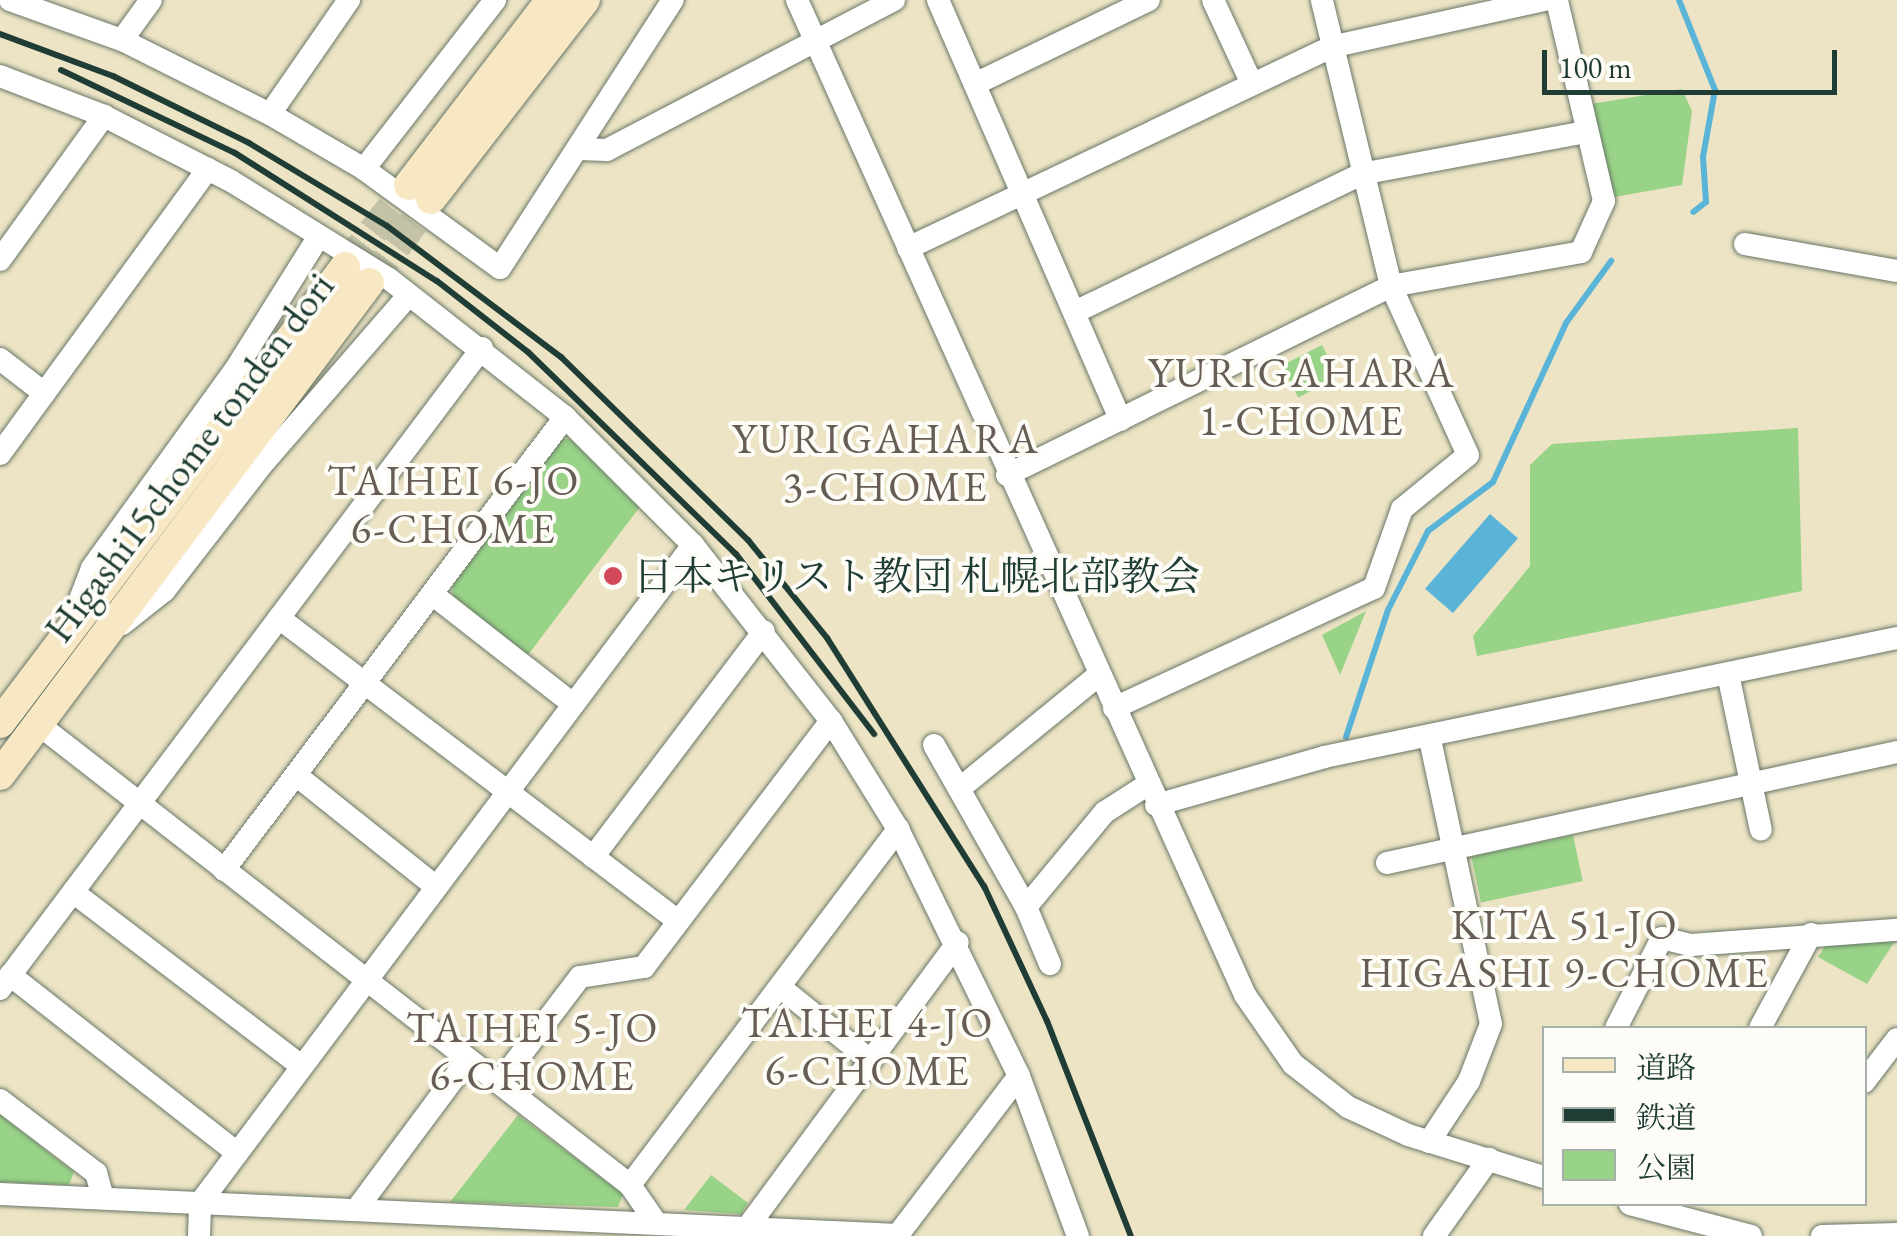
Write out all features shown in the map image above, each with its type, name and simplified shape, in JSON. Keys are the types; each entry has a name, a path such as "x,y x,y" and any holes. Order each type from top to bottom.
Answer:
{"street":[{"path":"10,0 122,40 270,114 364,168 500,268 672,0"},
{"path":"122,40 151,0"},
{"path":"270,114 349,0"},
{"path":"364,168 495,0"},
{"path":"551,0 420,192 584,0"},
{"path":"797,0 1007,475 1245,995 1294,1064 1348,1107 1429,1142 1542,1174"},
{"path":"577,149 607,150 894,0"},
{"path":"938,0 1079,310 1121,420"},
{"path":"975,84 1148,0"},
{"path":"1213,0 1252,84"},
{"path":"1114,708 1374,588 1402,509 1468,455 1392,286 1322,0"},
{"path":"908,248 1334,46 1447,10 1545,0"},
{"path":"1007,475 1392,286 1581,252 1604,202 1557,0"},
{"path":"0,76 104,116 208,169 408,296 482,348 565,417 692,545 764,631 830,721 898,830 958,942 1019,1076 1074,1225 1054,1236"},
{"path":"0,260 8,235 104,116"},
{"path":"1079,310 1362,174 1586,132"},
{"path":"0,454 208,169"},
{"path":"66,637 92,568 235,370 319,236"},
{"path":"1745,244 1897,271"},
{"name":"Higashi15chome tonden dori","path":"0,774 13,712 66,637 357,275 100,641 13,712"},
{"path":"100,641 164,592 265,461 408,296"},
{"path":"237,1152 5,982 482,348"},
{"path":"0,359 44,393"},
{"path":"224,870 565,417"},
{"path":"198,1236 200,1203 692,545"},
{"path":"432,594 572,704"},
{"path":"279,618 678,921"},
{"path":"594,856 764,631"},
{"path":"1026,907 1105,812 1152,795 1897,638"},
{"path":"1728,674 1761,830"},
{"path":"959,789 1099,675"},
{"path":"13,712 140,804 630,1185 645,1228"},
{"path":"500,1082 580,976 644,967 830,721"},
{"path":"1429,736 1490,1024 1469,1081 1429,1142"},
{"path":"934,745 1026,907 1050,964"},
{"path":"1387,863 1897,752"},
{"path":"296,775 435,886"},
{"path":"630,1185 898,830"},
{"path":"73,892 301,1066"},
{"path":"1617,1026 1662,938 1691,945 1897,930"},
{"path":"1761,1026 1811,934"},
{"path":"747,1228 958,942"},
{"path":"780,987 871,1061"},
{"path":"1867,1078 1897,1038"},
{"path":"356,1210 468,1059"},
{"path":"0,1194 645,1228 747,1228 897,1236 1019,1076"},
{"path":"0,1100 96,1173 103,1198"},
{"path":"1434,1236 1489,1159"},
{"path":"1661,1208 1751,1236"},
{"path":"1822,1236 1897,1234"}],"green space":[{"path":"1682,89 1692,111 1682,185 1614,197 1591,104"},
{"path":"1322,345 1338,377 1298,398 1282,365"},
{"path":"1798,428 1802,591 1477,656 1473,636 1530,566 1530,465 1552,444"},
{"path":"562,439 570,439 639,508 528,655 453,596 452,586"},
{"path":"1366,611 1340,675 1322,635"},
{"path":"1573,835 1583,881 1481,903 1471,857"},
{"path":"1832,936 1895,941 1867,984 1818,957"},
{"path":"0,1115 74,1172 69,1185 0,1182"},
{"path":"518,1115 623,1194 618,1207 450,1202"},
{"path":"711,1175 748,1203 741,1214 684,1210"}],"water":[{"path":"1490,514 1518,538 1453,613 1425,589"}],"waterway":[{"path":"1679,0 1715,90 1703,157 1706,202 1693,212"},
{"path":"1346,737 1388,610 1428,531 1493,482 1566,323 1611,261"}],"tunnel":[{"path":"345,267 409,185"},
{"path":"369,283 431,199"}],"railway":[{"path":"0,34 113,76 249,143 387,226 561,357 748,540 827,638 984,886 1047,1021 1131,1236"},
{"path":"61,70 235,153 437,281 528,352 736,554 874,734"}],"place":[{"name":"日本キリスト教団 札幌北部教会","path":"613,576"}],"district":[{"name":"YURIGAHARA 1-CHOME","path":"1302,397"},
{"name":"YURIGAHARA 3-CHOME","path":"886,463"},
{"name":"TAIHEI 6-JO 6-CHOME","path":"454,505"},
{"name":"KITA 51-JO HIGASHI 9-CHOME","path":"1565,949"},
{"name":"TAIHEI 4-JO 6-CHOME","path":"868,1047"},
{"name":"TAIHEI 5-JO 6-CHOME","path":"533,1052"}]}
